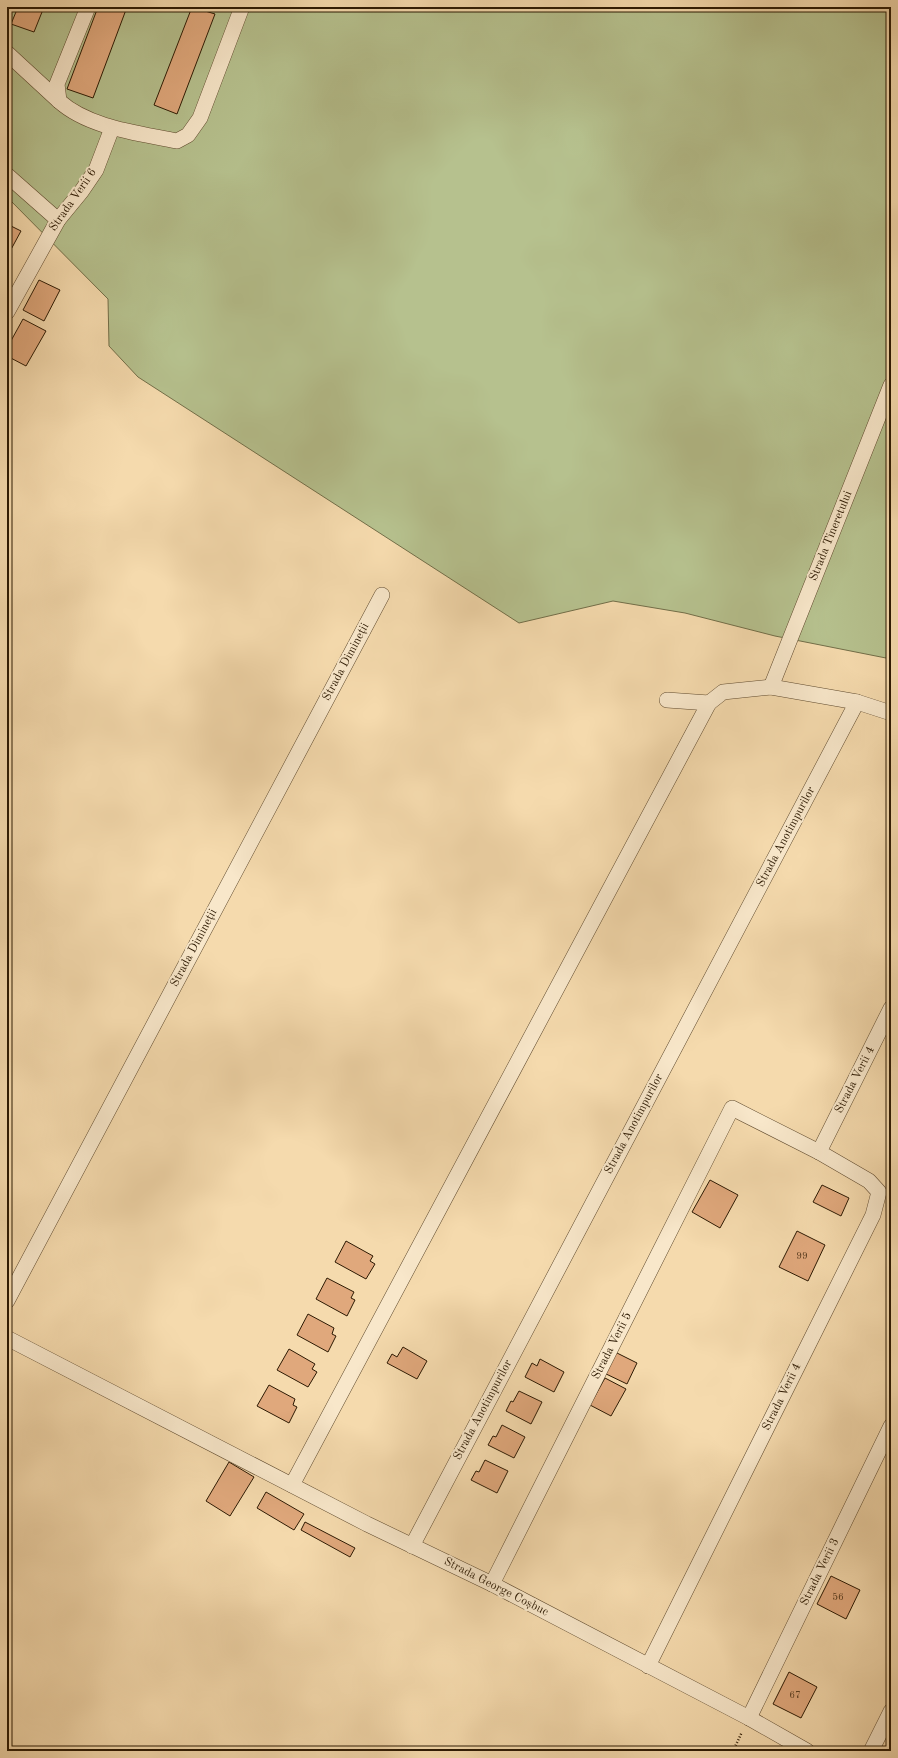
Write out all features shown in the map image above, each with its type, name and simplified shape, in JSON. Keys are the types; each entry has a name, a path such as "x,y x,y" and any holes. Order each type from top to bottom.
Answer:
{"street":[{"path":"59,101 57,84 88,7"},
{"path":"7,53 68,110 112,128 177,141 188,135 200,118 242,7"},
{"name":"Strada Verii 6","path":"7,312 58,220 81,192 96,170 112,128"},
{"path":"7,175 58,220"},
{"name":"Strada Tineretului","path":"770,687 891,385"},
{"name":"Strada Dimineții","path":"7,1301 382,595"},
{"path":"292,1485 709,703 723,692 770,687 857,702 891,713"},
{"path":"668,700 709,703"},
{"name":"Strada Anotimpurilor","path":"412,1546 857,702"},
{"name":"Strada Verii 4","path":"819,1152 891,1008"},
{"name":"Strada Verii 4","path":"648,1666 873,1215 879,1192 869,1181 819,1152 732,1108"},
{"name":"Strada Verii 5","path":"492,1584 732,1108"},
{"name":"Strada George Coșbuc","path":"7,1338 412,1546 492,1584 749,1718 807,1751"},
{"name":"Strada Verii 3","path":"749,1718 891,1426"},
{"path":"871,1751 891,1711"}],"path":[{"path":"733,1751 749,1718"}],"green space":[{"path":"7,7 891,7 891,659 775,636 685,613 613,601 519,623 138,377 109,346 108,299 7,197"}],"building":[{"path":"18,7 44,7 34,32 11,24"},
{"path":"98,7 127,7 93,98 67,89"},
{"path":"192,7 215,14 177,114 154,105"},
{"path":"7,224 21,231 8,255 7,254"},
{"path":"39,280 60,290 44,321 23,310"},
{"path":"23,319 46,331 26,366 7,356 7,348"},
{"path":"710,1180 738,1195 720,1228 692,1212"},
{"path":"822,1185 849,1198 841,1216 813,1202"},
{"path":"797,1231 825,1245 808,1281 779,1267"},
{"path":"346,1241 373,1256 370,1261 375,1264 366,1279 335,1262"},
{"path":"327,1278 354,1292 351,1298 355,1300 347,1316 316,1299"},
{"path":"308,1314 334,1328 332,1334 336,1336 328,1352 297,1335"},
{"path":"403,1347 427,1361 417,1379 387,1363 392,1354 397,1357"},
{"path":"289,1349 315,1364 312,1369 317,1372 308,1387 277,1370"},
{"path":"613,1351 637,1363 627,1384 602,1372"},
{"path":"540,1359 564,1372 554,1392 525,1377 532,1363 537,1366"},
{"path":"605,1378 626,1389 611,1416 590,1405"},
{"path":"269,1385 295,1399 293,1405 297,1407 289,1423 257,1406"},
{"path":"519,1391 542,1402 531,1424 506,1411 511,1401 513,1402"},
{"path":"502,1425 525,1437 514,1458 488,1445 493,1436 496,1437"},
{"path":"485,1460 508,1471 497,1493 471,1480 476,1471 479,1472"},
{"path":"229,1462 254,1477 230,1516 206,1501"},
{"path":"266,1492 304,1514 294,1530 257,1508"},
{"path":"305,1522 355,1548 350,1557 301,1530"},
{"path":"831,1576 860,1590 846,1619 817,1604"},
{"path":"789,1672 817,1687 801,1718 773,1704"}]}
